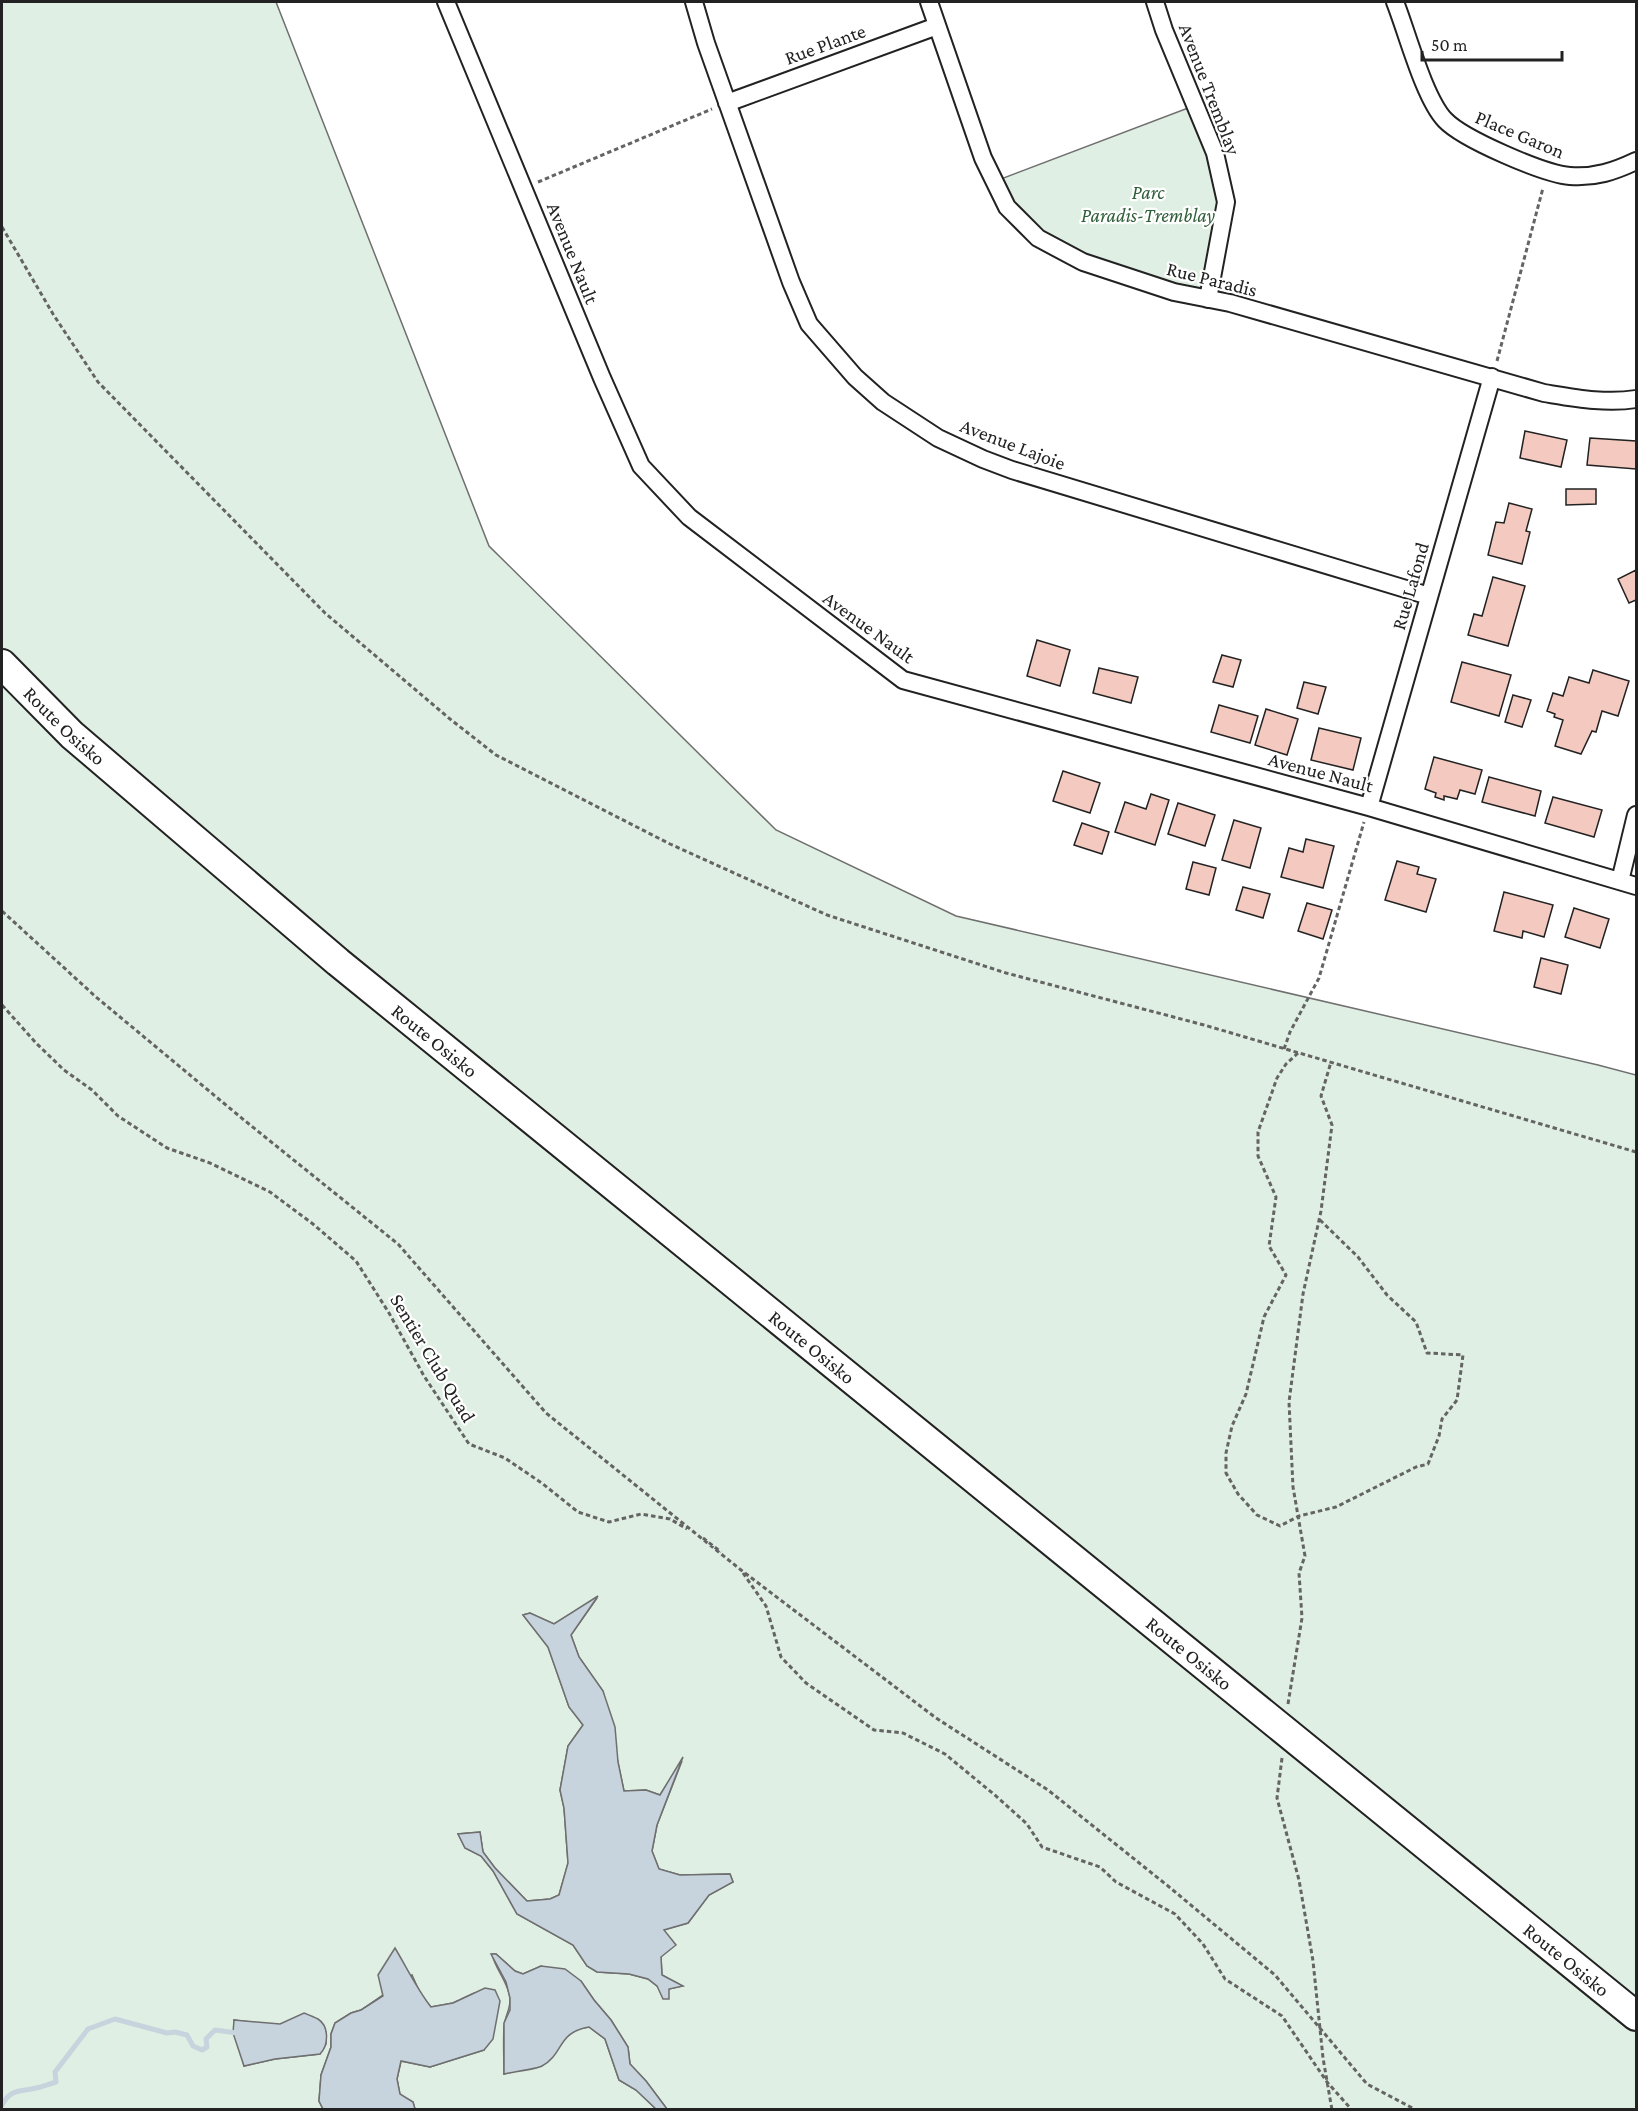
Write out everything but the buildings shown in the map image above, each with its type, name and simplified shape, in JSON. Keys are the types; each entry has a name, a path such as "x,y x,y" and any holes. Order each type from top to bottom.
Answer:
{"highway":[{"name":"Route Osisko","path":"2,664 72,735 338,962 1636,2016"}],"street":[{"name":"Avenue Nault","path":"446,2 602,378 641,466 689,517 903,680 1369,807 1636,886"},
{"name":"Avenue Lajoie","path":"694,2 727,103 791,282 809,324 855,377 883,402 938,438 1012,470 1429,596"},
{"name":"Rue Paradis","path":"929,2 983,158 1007,207 1038,238 1083,262 1174,292 1230,303 1544,393 1621,402 1636,399"},
{"name":"Avenue Tremblay","path":"1155,2 1164,30 1215,153 1226,202 1208,299"},
{"name":"Place Garon","path":"1395,2 1429,94 1444,120 1465,136 1547,171 1570,176 1601,175 1636,161"},
{"name":"Rue Plante","path":"727,103 938,26"},
{"name":"Rue Lafond","path":"1369,807 1492,377"},
{"path":"1620,881 1636,815"}],"path":[{"path":"524,188 727,103"},
{"path":"1492,377 1547,171"},
{"path":"2,227 53,314 98,382 325,613 450,720 496,755 670,844 827,915 1006,973 1193,1022 1636,1152"},
{"path":"1284,1048 1319,978 1369,807"},
{"path":"2,911 105,1004 398,1244 546,1413 741,1570 936,1718 1048,1790 1275,1975 1367,2084 1416,2109"},
{"name":"Sentier Club Quad","path":"2,1005 36,1043 64,1070 92,1090 117,1116 167,1148 210,1163 270,1192 356,1261 389,1313 424,1377 469,1444 505,1458 578,1512 609,1522 641,1514 670,1519 695,1533"},
{"path":"1298,1053 1286,1064 1277,1078 1258,1132 1258,1156 1276,1197 1269,1246 1286,1275 1264,1317 1246,1395 1232,1426 1226,1453 1226,1473 1238,1494 1257,1515 1280,1526 1299,1516 1336,1507 1416,1467 1428,1464 1440,1436 1442,1419 1457,1400 1462,1355 1427,1353 1416,1322 1387,1295 1358,1257 1320,1220"},
{"path":"1331,1062 1321,1096 1332,1125 1320,1220 1303,1294 1288,1402 1293,1487 1305,1556 1299,1573 1302,1617 1277,1798 1299,1880 1313,1961 1332,2109"},
{"path":"741,1570 766,1606 782,1658 806,1683 874,1730 903,1734 945,1754 1028,1824 1042,1846 1100,1867 1116,1882 1174,1914 1203,1944 1225,1979 1282,2016 1327,2082 1352,2109"}],"green space":[{"path":"2,2 276,2 489,546 776,830 956,916 1636,1075 1636,2109 667,2109 630,2064 628,2047 611,2020 581,1981 541,1966 523,1974 515,1971 496,1954 492,1954 510,1998 504,2026 504,2074 524,2069 555,2053 563,2039 578,2029 589,2027 605,2039 619,2080 636,2090 656,2109 415,2109 413,2102 400,2095 397,2079 401,2061 430,2067 484,2050 474,1993 453,2003 431,2007 421,1995 412,1975 361,2010 335,2023 331,2034 331,2047 321,2075 319,2101 323,2109 2,2110","holes":["597,1598 571,1635 579,1657 603,1691 624,1791 646,1790 660,1795 682,1761 657,1825 652,1851 659,1869 680,1875 730,1874 733,1882 709,1895 688,1923 663,1930 662,1975 682,1986 669,1989 657,1986 648,1979 629,1974 597,1972 587,1966 573,1945 517,1914 493,1871 481,1856 465,1848 458,1834 480,1832 483,1852 527,1901 550,1899 559,1895 568,1863 564,1808 560,1790 568,1746 583,1725 569,1707 548,1647 523,1615 530,1613 554,1624","234,2020 326,2032 326,2044 320,2054 275,2059 244,2066"]},
{"name":"Parc Paradis-Tremblay","path":"1196,105 1226,202 1208,299 1038,238 993,182"}],"shaded area":[{"path":"598,1596 571,1635 579,1657 603,1691 615,1727 618,1762 624,1791 646,1790 660,1795 683,1757 657,1825 652,1851 659,1869 680,1875 730,1874 733,1882 709,1895 688,1923 664,1930 676,1945 661,1957 662,1975 683,1986 669,1989 669,1999 663,1999 657,1986 648,1979 629,1974 597,1972 587,1966 573,1945 517,1914 493,1871 481,1856 465,1848 458,1834 480,1832 483,1852 527,1901 550,1899 559,1895 568,1863 564,1808 560,1790 568,1746 583,1725 569,1707 548,1647 523,1615 530,1613 554,1624"},
{"path":"395,1948 431,2007 453,2003 485,1988 495,1990 500,2001 493,2039 484,2050 430,2067 401,2061 397,2079 400,2094 413,2102 415,2109 323,2109 319,2101 321,2075 331,2047 331,2034 335,2023 383,1996 378,1975"},
{"path":"491,1954 496,1954 515,1971 523,1974 541,1966 565,1969 581,1981 611,2020 628,2047 630,2064 667,2109 656,2109 636,2090 619,2080 605,2039 589,2027 566,2038 554,2056 542,2066 504,2074 504,2023 510,2010 510,1998 506,1982"},
{"path":"304,2013 322,2022 326,2031 325,2046 320,2054 275,2059 244,2066 233,2033 234,2020 280,2024"}],"waterway":[{"path":"2,2105 12,2093 56,2082 55,2072 88,2029 115,2019 167,2033 187,2035 193,2046 202,2050 207,2047 206,2039 215,2030 237,2033"}]}
